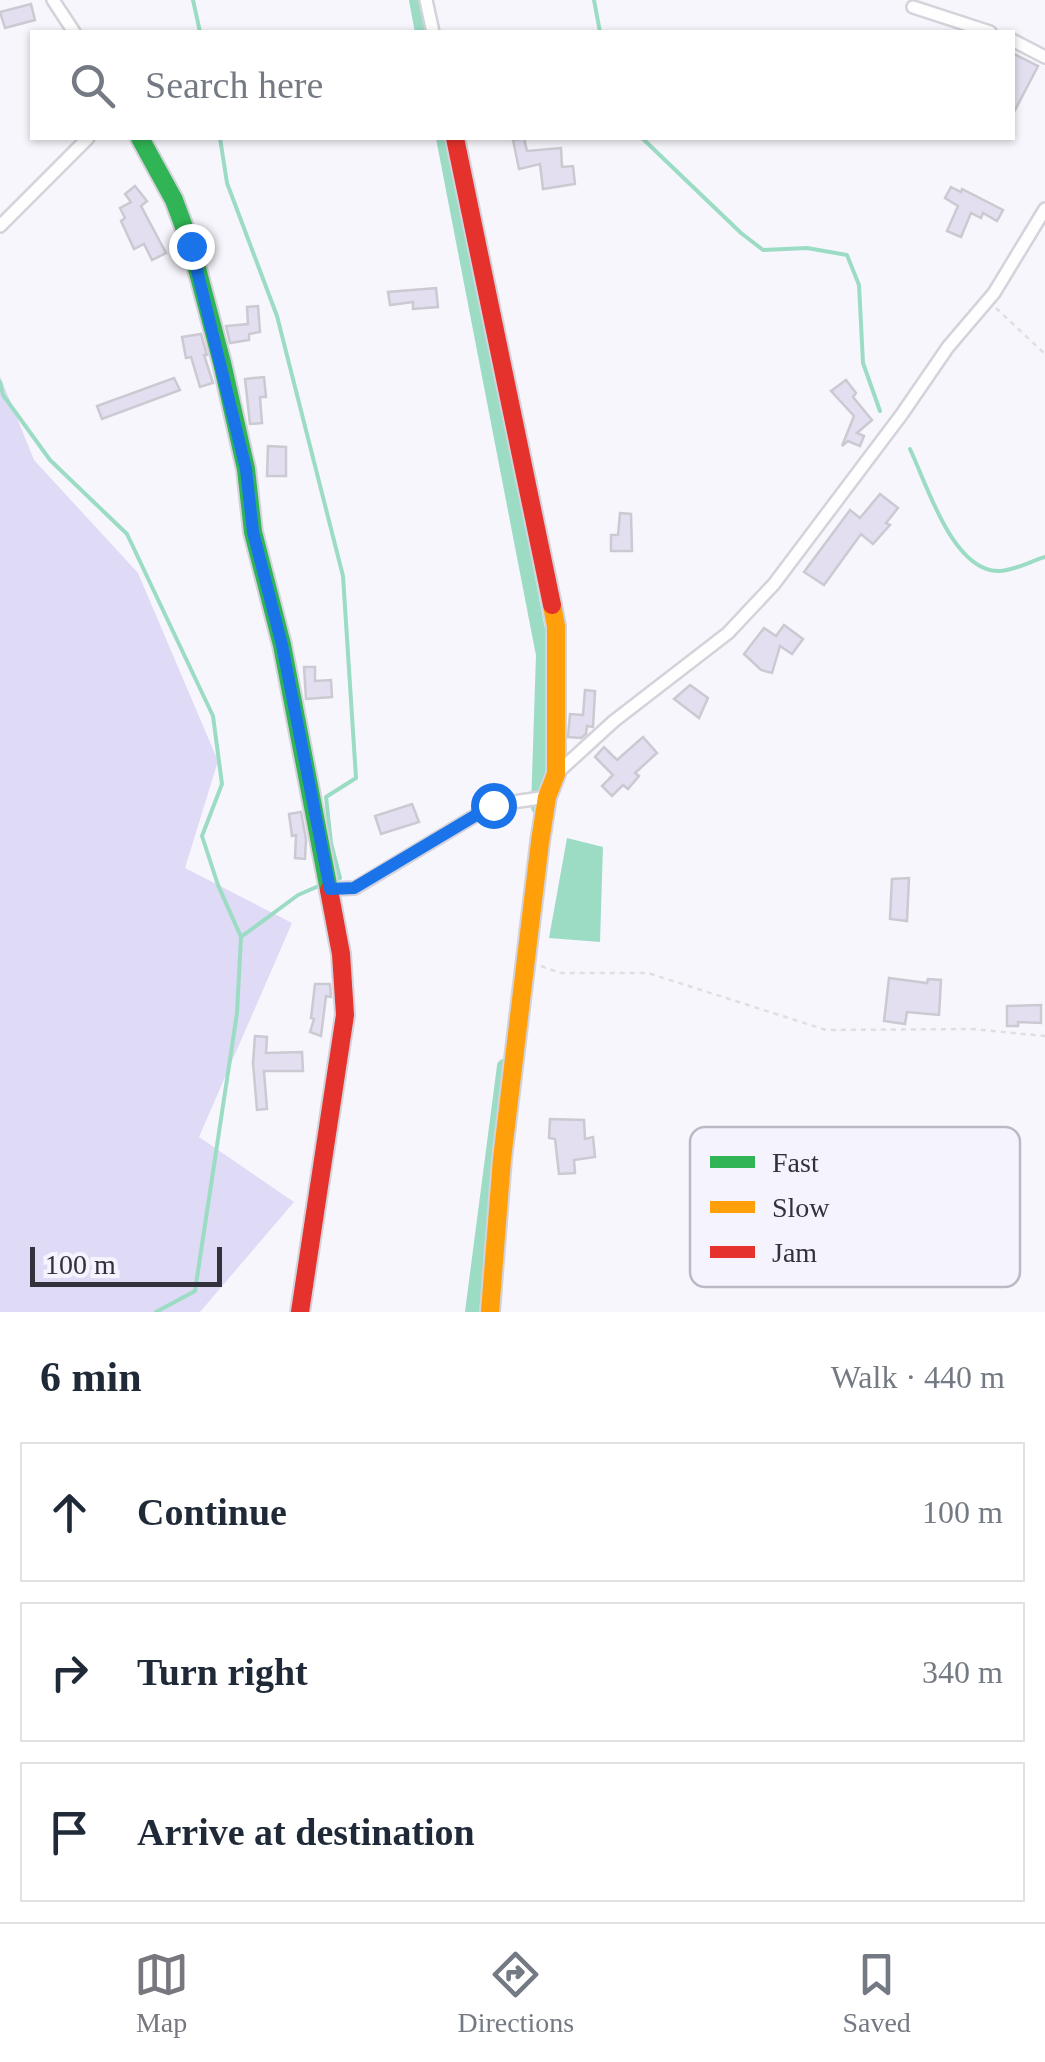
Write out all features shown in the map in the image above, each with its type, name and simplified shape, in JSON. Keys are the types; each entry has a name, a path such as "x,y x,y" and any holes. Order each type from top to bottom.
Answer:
{"street":[{"path":"53,0 73,30"},
{"path":"426,0 433,30"},
{"path":"913,6 984,30"},
{"path":"1015,42 1045,57"},
{"path":"0,226 86,140"},
{"path":"141,140 174,200 191,246 218,347 246,469 253,532 282,645 341,954 345,1015 300,1312"},
{"path":"455,140 556,626 556,774 547,797 526,961 502,1159 490,1312"},
{"path":"556,774 614,721 728,632 774,584 948,347 988,300 1045,209"},
{"path":"330,889 354,888 493,805 547,797"}],"path":[{"path":"988,300 1045,354"},
{"path":"526,961 560,973 648,974 826,1030 972,1029 1045,1036"}],"shaded area":[{"path":"0,376 34,460 138,573 218,761 185,868 292,923 199,1137 294,1202 200,1312 0,1312"},
{"path":"567,838 603,847 600,942 549,938"}],"building":[{"path":"31,4 35,20 5,28 0,12"},
{"path":"1015,54 1038,66 1015,110"},
{"path":"513,140 524,140 527,151 561,148 562,167 573,166 575,184 543,189 540,164 519,169"},
{"path":"135,186 147,201 141,206 166,253 152,260 144,244 134,249 121,221 125,218 120,208 131,202 125,194"},
{"path":"951,187 1003,210 997,221 983,213 981,218 971,213 961,237 947,231 958,206 945,198"},
{"path":"436,288 438,307 413,309 413,302 390,305 388,292"},
{"path":"258,306 260,332 249,334 249,340 230,343 226,326 248,324 247,307"},
{"path":"201,334 213,383 200,387 191,357 186,358 182,337"},
{"path":"264,377 266,397 260,397 262,423 250,424 245,379"},
{"path":"174,378 180,390 102,419 97,406"},
{"path":"846,380 856,393 853,397 872,420 857,433 864,436 860,446 848,441 842,446 854,416 831,391"},
{"path":"268,446 286,447 286,476 267,476"},
{"path":"880,494 898,508 886,523 890,525 873,544 861,534 824,585 804,572 850,510 860,518"},
{"path":"620,513 631,514 632,551 611,551 611,535 618,535"},
{"path":"784,625 803,639 792,654 780,646 772,673 761,670 744,654 764,628 776,636"},
{"path":"304,667 315,667 315,681 331,680 332,697 306,699"},
{"path":"690,685 708,698 699,718 674,699"},
{"path":"585,690 595,691 593,727 587,726 581,738 568,737 570,714 583,715"},
{"path":"643,737 657,753 635,773 639,776 628,789 623,785 612,796 602,786 613,775 595,757 604,747 617,760"},
{"path":"412,804 419,822 381,834 375,816"},
{"path":"301,812 305,859 295,858 296,835 292,836 289,814"},
{"path":"909,878 907,921 890,919 892,879"},
{"path":"889,978 927,983 928,979 941,980 939,1015 907,1012 905,1024 884,1021"},
{"path":"315,984 330,984 331,997 326,996 321,1036 310,1032"},
{"path":"1041,1005 1041,1023 1018,1022 1018,1026 1007,1026 1007,1006"},
{"path":"255,1036 267,1037 266,1053 302,1052 303,1071 264,1071 267,1109 257,1110 253,1063"},
{"path":"550,1119 584,1120 585,1139 593,1137 595,1157 574,1160 575,1173 559,1174 555,1139 549,1138"}],"waterway":[{"path":"193,0 200,30"},
{"path":"416,0 422,30"},
{"path":"594,0 600,30"},
{"path":"220,140 227,183 277,316 343,576 356,778 326,797 340,878 334,880"},
{"path":"443,140 543,655 538,807"},
{"path":"644,140 763,250 807,248 847,255 859,285 863,363 880,411"},
{"path":"0,382 3,395 50,460 127,534 213,716 222,784 202,836 241,937 237,1013 195,1291 156,1312"},
{"path":"910,449 944,524 968,557 983,568 999,571 1045,557"},
{"path":"241,937 298,895 321,885"},
{"path":"472,1312 504,1066"}],"traffic: fast":[{"path":"141,140 174,200 191,246 222,363 246,469 253,532 282,645 329,890"}],"traffic: slow":[{"path":"490,1312 502,1159 540,842 547,797 556,774 556,626 552,605"}],"traffic: jam":[{"path":"455,140 552,605"},
{"path":"300,1312 345,1015 341,954 329,890"}],"route":[{"path":"191,246 246,469 253,532 282,645 330,889 354,888 493,805"}]}
